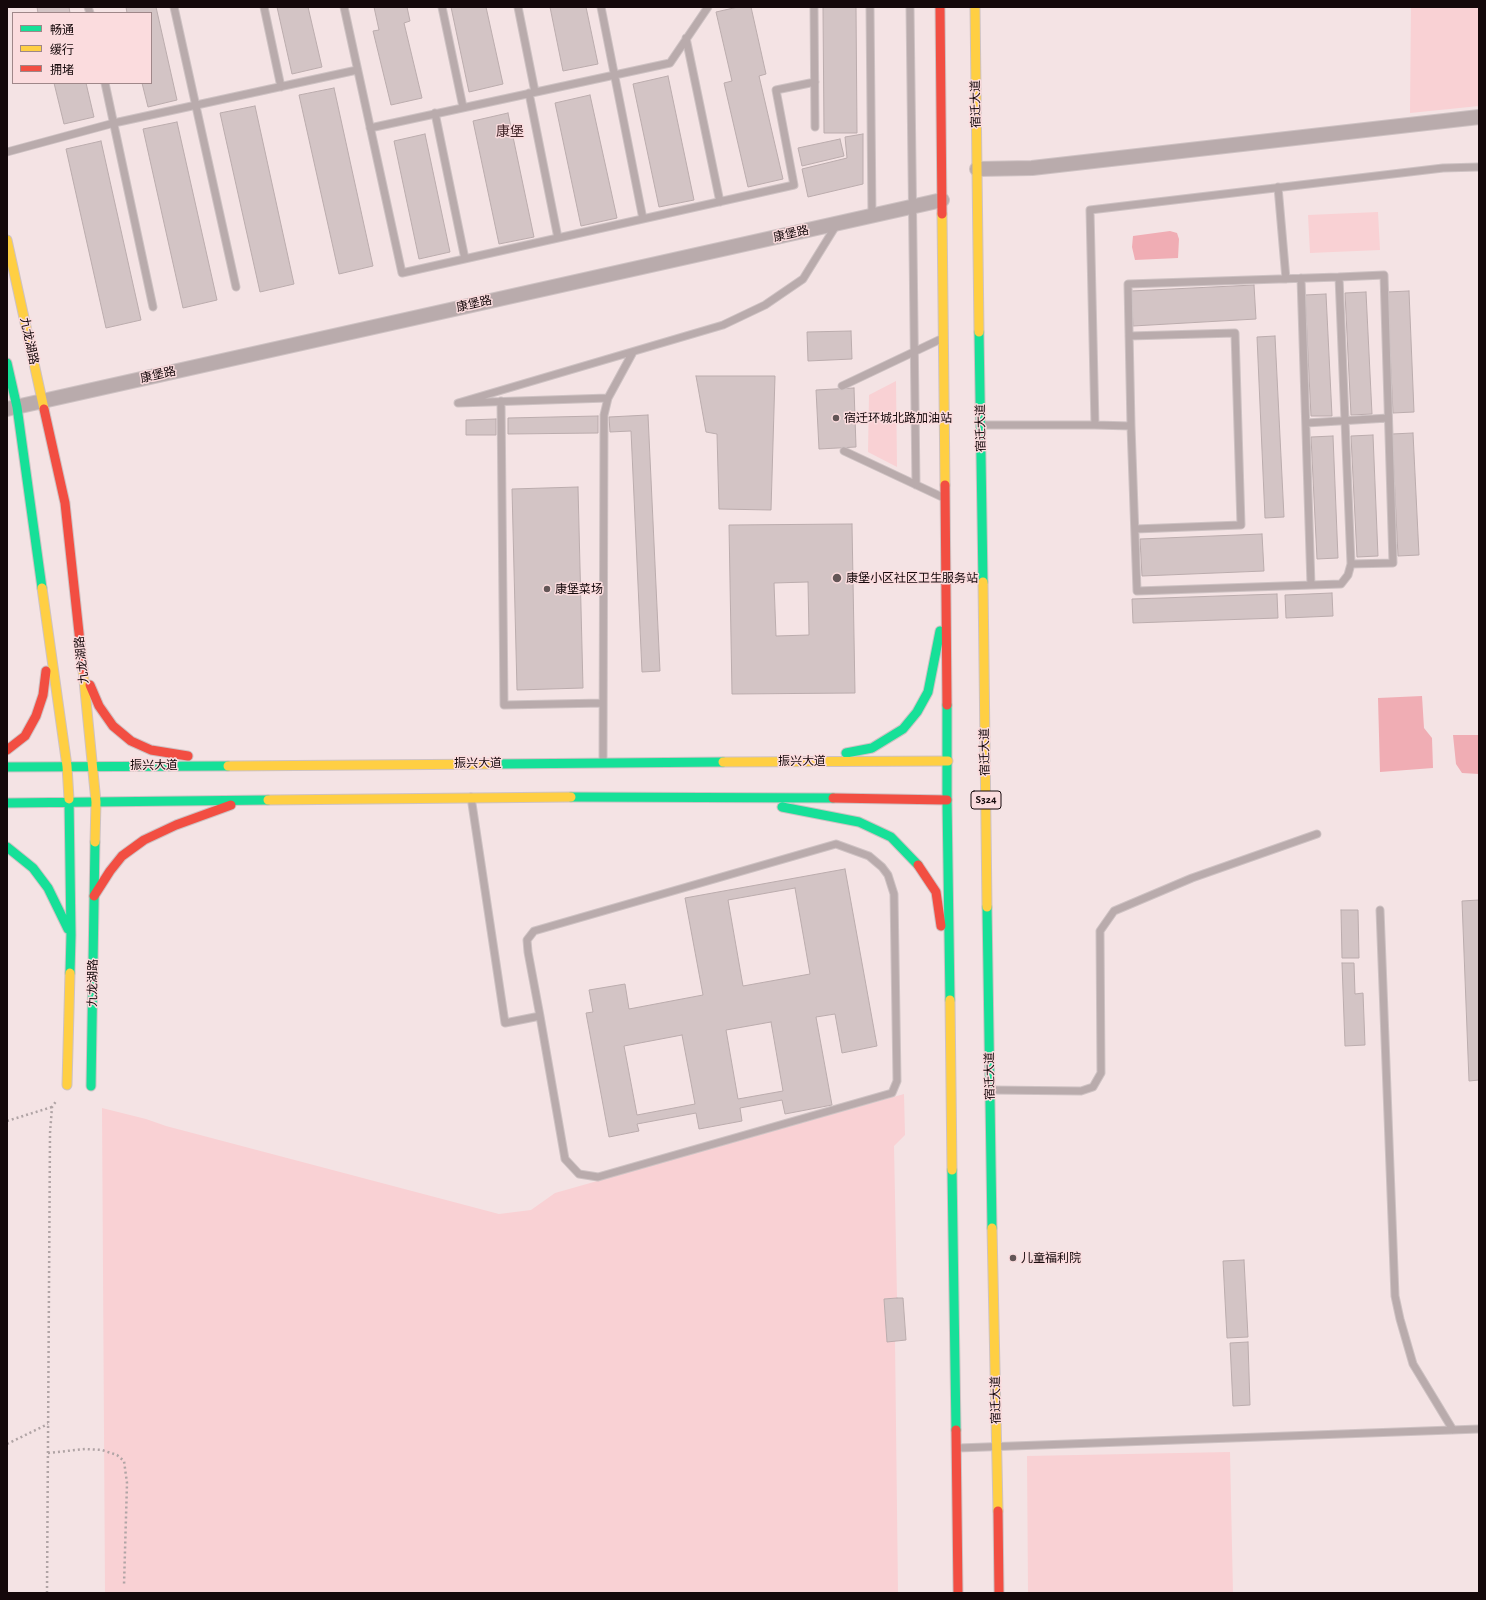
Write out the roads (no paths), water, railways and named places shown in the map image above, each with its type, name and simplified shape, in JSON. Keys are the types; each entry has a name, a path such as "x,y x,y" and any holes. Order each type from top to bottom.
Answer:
{"main road":[{"path":"940,7 948,761 947,800 951,990 958,1593"},
{"name":"宿迁大道","path":"975,7 990,1090 999,1593"},
{"name":"九龙湖路","path":"7,240 65,503 93,766 96,802 91,1086"},
{"name":"九龙湖路","path":"7,362 12,408 50,645 67,766 71,935 67,1085"},
{"path":"733,762 849,752 872,748 903,729 917,712 928,692 938,646 946,565"},
{"path":"7,750 25,736 36,716 44,695 50,645"},
{"path":"83,669 99,706 113,726 131,741 152,750 237,765"},
{"name":"振兴大道","path":"7,767 948,761"},
{"path":"7,803 471,797 724,797 947,800"},
{"path":"724,797 859,822 891,837 916,862 936,892 951,990"},
{"path":"94,896 110,871 122,856 144,840 176,825 248,800"},
{"path":"7,847 33,868 48,888 71,935"}],"street":[{"path":"977,169 1032,168 1479,116"},
{"name":"康堡路","path":"12,408 42,400 942,200"}],"lane":[{"path":"174,7 236,287"},
{"path":"264,7 281,87"},
{"path":"344,7 402,273 794,185 776,90 814,82"},
{"path":"442,7 464,107"},
{"path":"518,7 558,238"},
{"path":"601,7 643,219"},
{"path":"370,128 670,63 708,7"},
{"path":"814,7 815,127"},
{"path":"870,7 872,216"},
{"path":"910,7 916,485"},
{"path":"686,38 720,202"},
{"path":"7,152 114,124 357,70"},
{"path":"105,84 153,307"},
{"path":"435,114 465,259"},
{"path":"1095,425 1090,210 1443,168 1479,167"},
{"path":"1278,187 1286,279"},
{"path":"608,398 458,403 723,325 765,305 803,279 837,224"},
{"path":"1339,277 1350,564 1348,575 1341,584 1137,591 1128,284 1384,275 1393,563 1350,564"},
{"path":"1301,278 1311,585"},
{"path":"1129,336 1235,333 1241,517 1241,525 1134,529"},
{"path":"842,386 943,338"},
{"path":"603,763 604,416 608,398 633,352"},
{"path":"501,401 504,705 603,703"},
{"path":"1306,423 1388,418"},
{"path":"981,425 1131,426"},
{"path":"844,451 945,499"},
{"path":"471,797 505,1023 540,1016"},
{"path":"990,1090 1081,1090 1093,1087 1101,1073 1100,931 1114,911 1192,878 1317,834"},
{"path":"836,844 869,856 882,867 888,875 894,894 897,1081 892,1093 598,1177 579,1174 565,1158 540,1016 528,952 528,940 534,931 836,844"},
{"path":"1380,910 1395,1296 1413,1364 1453,1430"},
{"path":"956,1448 1479,1429"}],"place":[{"name":"宿迁环城北路加油站","path":"836,418"},
{"name":"康堡小区社区卫生服务站","path":"837,578"},
{"name":"康堡菜场","path":"547,589"},
{"name":"儿童福利院","path":"1013,1258"}],"district":[{"name":"康堡","path":"510,132"}]}
